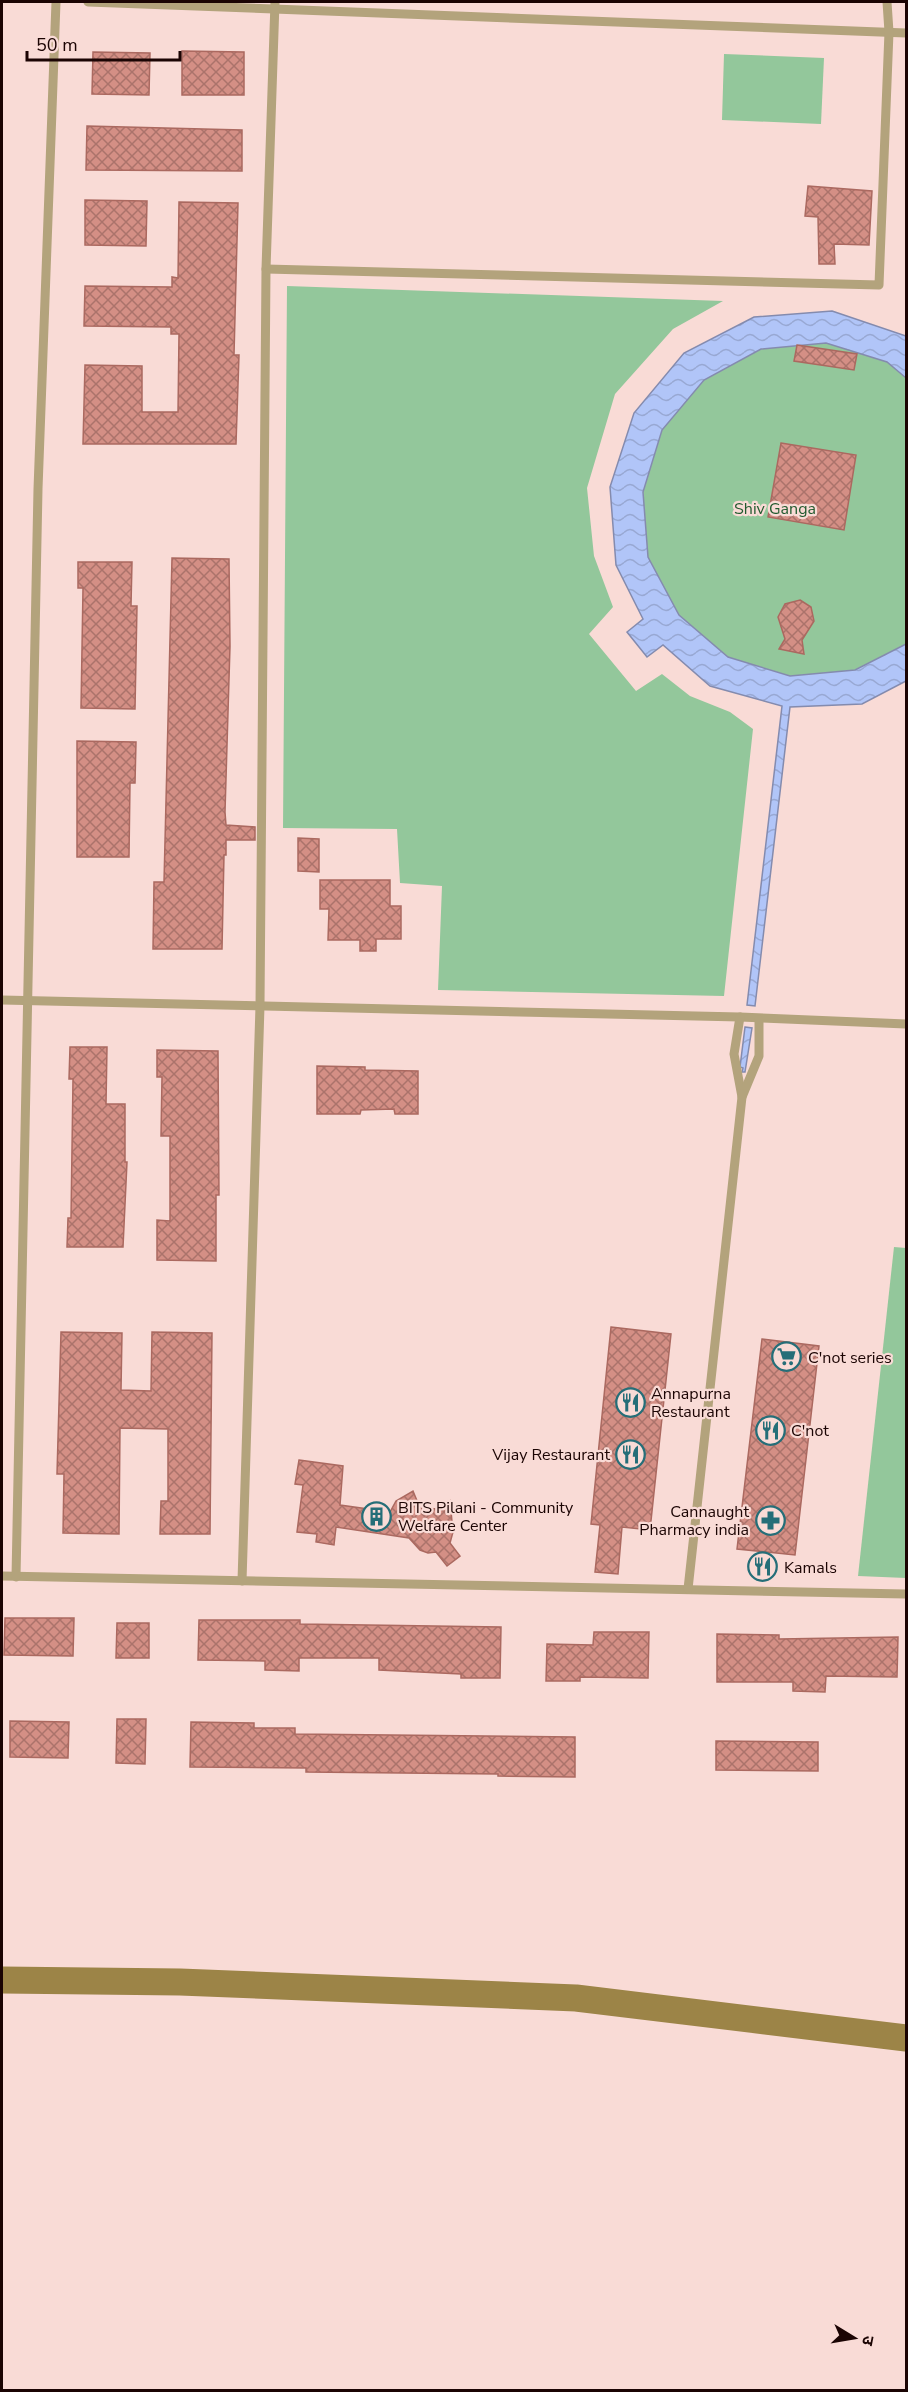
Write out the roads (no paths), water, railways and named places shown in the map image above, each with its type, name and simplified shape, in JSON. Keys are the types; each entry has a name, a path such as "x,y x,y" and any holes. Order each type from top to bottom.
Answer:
{"street":[{"path":"2,1980 180,1982 576,1998 906,2038"}],"lane":[{"path":"16,1577 38,489 56,2"},
{"path":"87,2 275,5 906,33"},
{"path":"266,269 879,285 889,32 887,2"},
{"path":"242,1581 260,1006 266,269 275,5"},
{"path":"2,1000 740,1017 759,1020 906,1024"},
{"path":"740,1017 734,1054 742,1097"},
{"path":"688,1589 742,1097 759,1056 759,1020"},
{"path":"2,1576 906,1594"}],"water":[{"path":"832,311 906,336 906,378 887,362 826,343 761,349 704,380 662,430 643,492 648,557 679,615 728,657 790,676 855,670 906,644 906,681 862,704 790,707 755,1006 747,1005 782,706 710,686 663,645 647,657 627,632 643,619 616,565 610,487 634,413 684,353 754,317"},
{"path":"745,1027 752,1028 745,1072 742,1072 743,1068 740,1067"}],"place":[{"name":"C'not series","path":"787,1357"},
{"name":"Annapurna Restaurant","path":"630,1402"},
{"name":"C'not","path":"770,1430"},
{"name":"Vijay Restaurant","path":"631,1454"},
{"name":"BITS Pilani - Community Welfare Center","path":"377,1516"},
{"name":"Cannaught Pharmacy india","path":"770,1520"},
{"name":"Kamals","path":"763,1567"}],"park label":[{"name":"Shiv Ganga","path":"775,508"}]}
